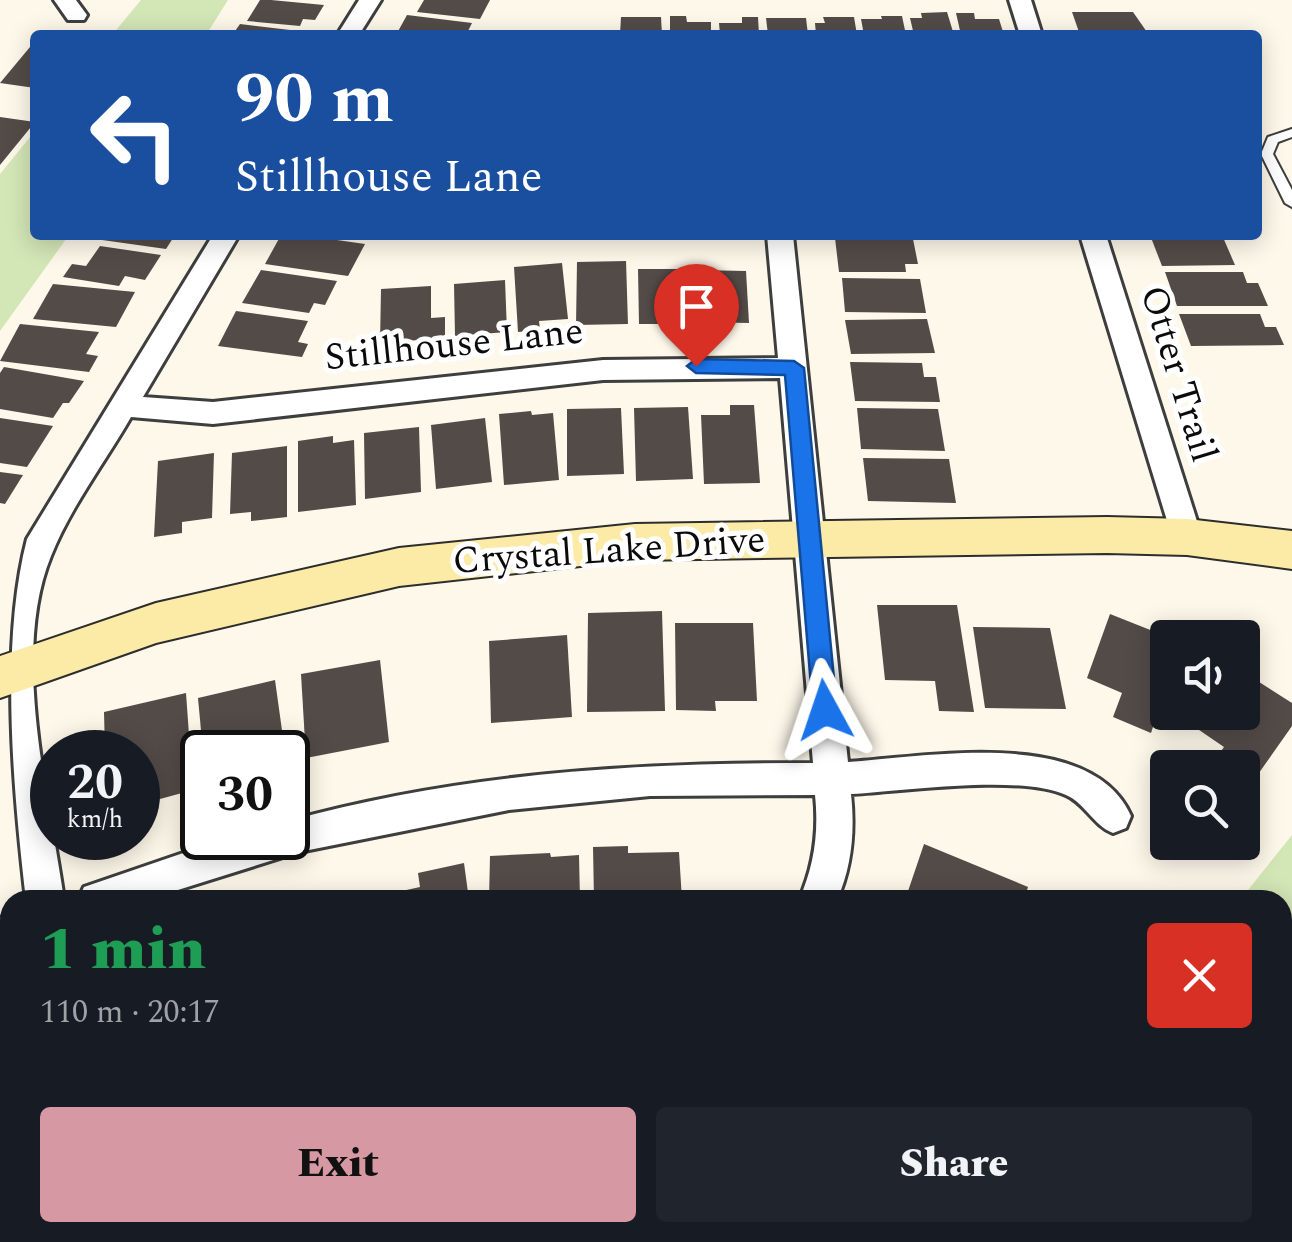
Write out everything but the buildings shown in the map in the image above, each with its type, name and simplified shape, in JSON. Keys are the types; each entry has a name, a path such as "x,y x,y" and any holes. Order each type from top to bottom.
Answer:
{"street":[{"path":"351,30 370,0"},
{"path":"1020,0 1029,30"},
{"path":"43,890 9,674 23,590 38,548 223,240"},
{"path":"781,240 836,826 823,890"},
{"name":"Otter Trail","path":"1095,240 1187,537"},
{"name":"Stillhouse Lane","path":"124,406 214,414 603,370 696,366 794,368"},
{"name":"Crystal Lake Drive","path":"9,674 156,624 399,567 636,542 1187,537 1292,550"},
{"path":"121,890 162,874 341,824 475,797 650,780 831,779 1026,771 1080,784 1114,816"}],"lane":[{"path":"1292,133 1273,140 1267,154 1292,202"}],"green space":[{"path":"141,0 228,0 209,30 116,30"},
{"path":"30,137 30,240 65,240 0,331 0,174"},
{"path":"1292,835 1292,890 1248,890"}],"route":[{"path":"696,366 794,368 825,710"}]}
